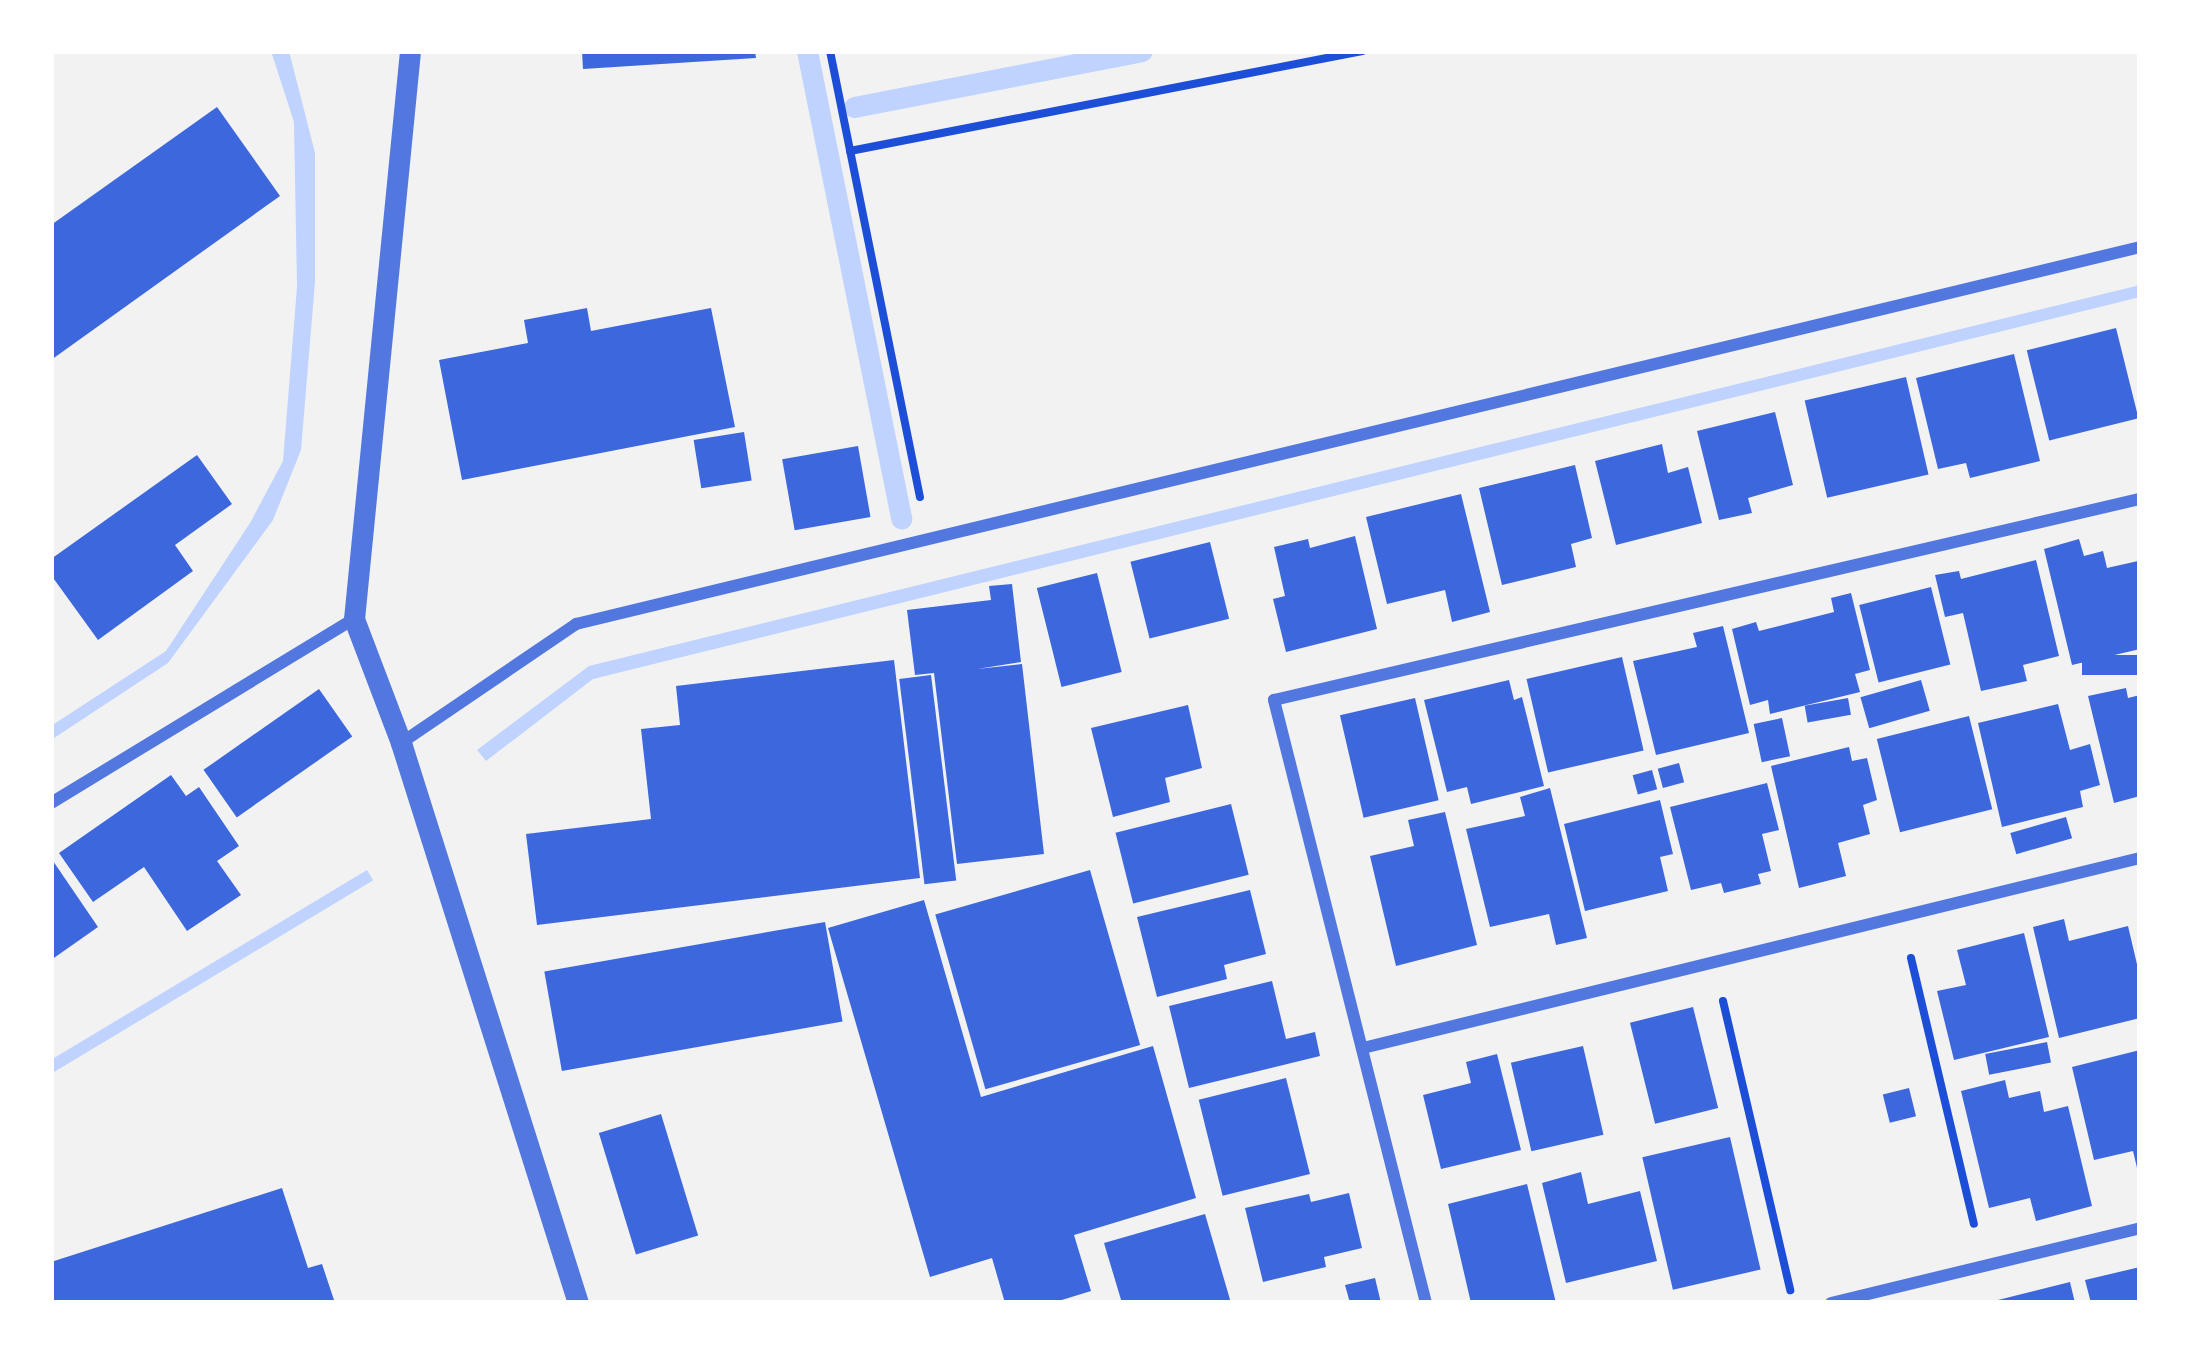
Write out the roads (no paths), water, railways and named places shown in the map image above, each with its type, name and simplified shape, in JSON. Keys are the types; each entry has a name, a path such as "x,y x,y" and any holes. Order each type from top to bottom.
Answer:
{"street":[{"path":"410,51 354,620 400,743 578,1303"},
{"path":"400,743 575,624 2140,247"},
{"path":"1426,1303 1274,700 2140,500"},
{"path":"51,803 354,620"},
{"path":"1363,1048 2140,858"},
{"path":"1831,1303 2140,1228"}],"water":[{"path":"271,51 289,51 315,153 315,282 301,450 273,520 168,663 51,740 51,726 166,651 250,523 283,461 297,287 294,122"},
{"path":"2140,285 2140,297 593,679 486,761 477,750 589,666"},
{"path":"367,870 373,880 51,1074 51,1060"}],"waterway":[{"path":"807,51 901,519"},
{"path":"854,107 1142,51"}]}
